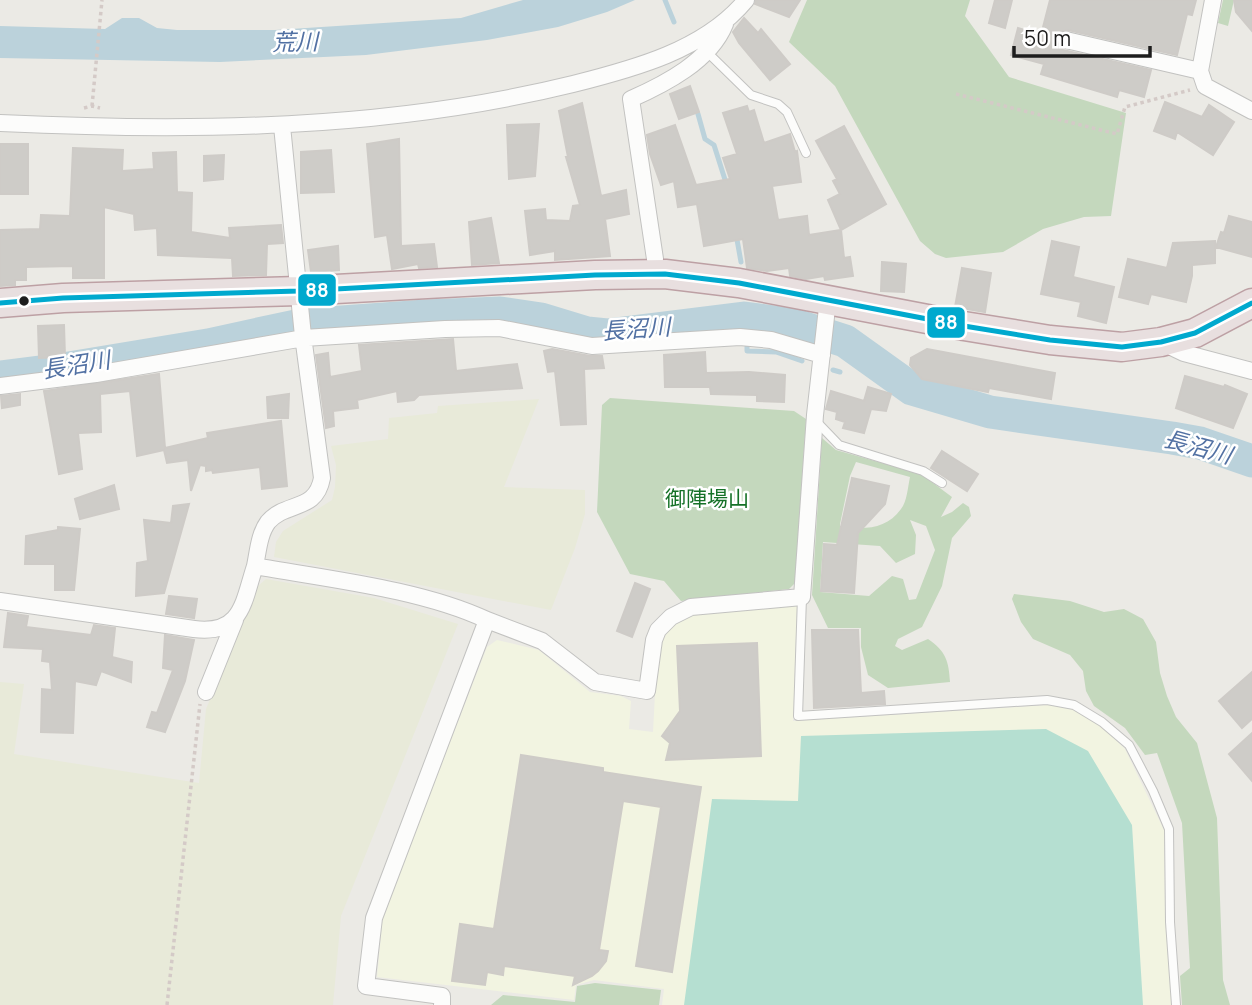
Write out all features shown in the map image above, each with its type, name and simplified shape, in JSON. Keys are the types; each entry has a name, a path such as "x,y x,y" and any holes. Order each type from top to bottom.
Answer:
{"highway":[{"path":"0,303 63,298 300,302 641,273 739,283 827,311 964,327 1073,344 1122,347 1161,342 1195,332 1252,303"}],"street":[{"path":"0,123 150,127 319,124 482,104 554,89 657,60 726,20 746,0"},
{"path":"1202,78 1213,0"},
{"path":"655,259 631,99 673,77 706,51 724,28 726,20"},
{"path":"1066,40 1202,78 1252,111"},
{"path":"0,601 207,631 220,629 229,625 242,609 268,523 278,515 307,502 320,489 322,478 303,337 282,125"},
{"path":"255,566 429,601 542,641 595,682 647,691 654,640 658,630 671,617 691,607 802,597 815,420 827,311"},
{"path":"0,386 96,374 303,337 499,328 592,346 740,337 771,340 823,352"},
{"path":"1161,342 1184,353 1252,371"},
{"path":"206,692 236,618"},
{"path":"442,1005 442,996 366,986 374,918 487,620"}],"lane":[{"path":"706,51 751,95 778,104 787,112 806,153"},
{"path":"815,420 839,445 923,471 942,483"},
{"path":"802,597 798,716 1047,700 1074,705 1102,722 1129,745 1153,791 1168,829 1170,922 1176,1005"}],"path":[{"path":"92,106 102,0"},
{"path":"956,94 1117,134 1125,107 1202,78"},
{"path":"167,1005 200,704 206,692"}],"shaded area":[{"path":"539,399 504,487 585,490 585,514 551,610 274,557 276,542 283,531 332,500 336,465 331,446 388,439 389,418 437,413 438,406"},
{"path":"266,579 374,598 458,624 341,916 333,1005 0,1005 0,682 24,684 14,754 199,783 206,709 258,586"},
{"path":"797,604 793,721 1049,705 1071,708 1099,724 1125,749 1164,830 1165,918 1172,1005 662,1005 664,989 594,980 576,985 574,1000 377,977 383,915 487,647 497,640 539,650 590,692 621,696 631,701 629,729 653,732 657,656 662,635 673,624 695,613"}],"green space":[{"path":"807,0 970,0 965,16 1009,77 1126,113 1111,216 1084,217 1043,229 1003,252 946,258 935,254 920,241 835,86 789,42"},
{"path":"1223,0 1234,0 1228,26 1218,23"},
{"name":"御陣場山","path":"610,398 794,411 806,419 795,583 789,589 681,601 664,581 630,574 597,512 602,405"},
{"path":"822,438 836,450 921,474 952,497 941,517 963,503 969,507 971,516 952,538 942,586 922,627 898,639 895,646 902,650 928,639 939,648 945,658 950,682 888,688 868,675 861,647 861,628 828,628 812,595","holes":["856,462 910,477 903,506 895,516 881,525 865,528 840,526 850,476","910,520 926,526 935,550 916,599 909,600 903,579 892,576 869,596 820,592 823,542 880,546 896,563 915,554 916,535"]},
{"path":"1014,594 1070,601 1104,612 1124,609 1143,619 1156,642 1160,673 1167,696 1176,717 1197,743 1217,818 1223,980 1230,1005 1182,1005 1180,976 1190,968 1182,823 1157,753 1145,755 1125,728 1094,706 1086,691 1083,671 1070,655 1033,639 1021,622 1012,599"},
{"path":"1046,729 1088,751 1132,825 1143,1005 684,1005 712,799 798,801 801,736"},
{"path":"595,983 661,990 659,1005 491,1005 503,995 575,1002 577,986"}],"water":[{"name":"荒川","path":"523,0 635,0 558,27 487,40 366,55 220,62 0,58 0,26 105,29 122,18 139,18 157,28 177,30 275,30 461,18"}],"building":[{"path":"756,0 800,0 789,17 755,4"},
{"path":"995,0 1012,0 1005,28 989,23"},
{"path":"1050,0 1196,0 1192,15 1187,14 1177,55 1068,30 1058,33 1056,42 1063,50 1151,70 1144,97 1119,90 1117,97 1041,74 1044,64 1011,55 1018,28 1041,35"},
{"path":"1234,0 1252,0 1252,31 1236,12"},
{"path":"744,18 758,33 761,29 790,64 770,80 733,32"},
{"path":"690,86 699,112 679,119 670,94"},
{"path":"1165,102 1202,117 1209,105 1234,122 1213,155 1177,132 1175,139 1154,131"},
{"path":"582,103 601,196 626,190 629,214 605,219 610,256 555,260 555,251 530,255 525,211 545,209 546,220 570,221 573,206 580,205 566,157 559,111"},
{"path":"747,106 749,112 754,110 764,143 790,134 795,152 797,151 801,182 772,186 778,220 807,216 809,235 841,230 844,258 850,257 853,276 825,280 824,276 806,279 790,276 789,268 767,271 747,268 743,239 704,246 697,204 678,207 674,181 661,185 650,154 647,135 675,125 696,185 730,179 723,158 737,154 723,113"},
{"path":"539,124 535,176 509,179 507,125"},
{"path":"844,126 886,204 841,230 828,200 840,194 833,181 837,179 816,141"},
{"path":"399,139 401,246 434,244 437,267 419,268 418,264 392,269 387,235 375,237 367,144"},
{"path":"0,144 28,144 28,194 0,194"},
{"path":"73,148 123,150 122,171 154,169 153,153 176,152 177,192 192,193 191,232 230,238 229,228 281,225 283,243 267,244 266,275 233,276 232,258 158,255 157,228 135,230 134,214 104,207 104,278 73,278 73,266 26,267 26,280 15,280 15,285 0,286 0,230 40,229 41,215 70,216"},
{"path":"331,150 334,192 301,193 301,152"},
{"path":"224,155 223,179 204,181 204,156"},
{"path":"1229,216 1252,222 1252,257 1216,247"},
{"path":"491,218 499,263 472,265 469,222"},
{"path":"1052,241 1079,247 1073,277 1114,287 1106,323 1078,316 1081,302 1041,294"},
{"path":"1215,241 1215,263 1192,265 1186,302 1151,294 1148,304 1119,297 1128,259 1167,268 1173,243"},
{"path":"338,246 339,270 311,272 308,250"},
{"path":"882,262 906,264 904,292 881,291"},
{"path":"962,268 991,273 985,312 955,307"},
{"path":"64,325 65,357 39,358 38,326"},
{"path":"453,339 456,371 517,364 522,388 419,395 414,400 398,402 397,391 357,400 358,408 333,411 334,426 326,428 316,355 328,353 330,377 362,371 359,345"},
{"path":"552,349 602,356 604,368 584,369 586,424 561,425 555,371 548,372 544,351"},
{"path":"927,349 1055,373 1051,399 989,388 988,392 922,379 910,365 911,358"},
{"path":"705,352 706,373 785,375 784,402 757,401 757,395 711,394 710,387 665,387 664,355"},
{"path":"159,374 165,448 208,438 207,433 281,421 287,486 262,489 260,467 213,473 212,470 206,471 206,466 200,465 191,491 188,460 167,463 164,450 137,456 130,391 100,394 101,432 78,433 82,469 59,474 44,391"},
{"path":"1185,376 1224,387 1225,385 1247,394 1233,428 1176,408"},
{"path":"868,387 891,394 886,411 871,409 864,433 843,428 845,422 836,419 837,412 826,409 831,391 864,401"},
{"path":"20,394 20,405 2,408 1,396"},
{"path":"289,394 288,418 268,418 267,397"},
{"path":"942,451 978,474 967,491 931,468"},
{"path":"852,478 889,486 885,504 858,533 854,593 821,591 824,544 837,545"},
{"path":"114,485 119,509 80,519 75,499"},
{"path":"189,504 164,593 136,596 137,563 148,561 144,520 171,523 173,506"},
{"path":"58,527 80,529 74,590 55,590 55,564 25,564 26,536 58,530"},
{"path":"635,583 650,589 632,637 617,631"},
{"path":"169,596 197,599 194,618 166,614"},
{"path":"8,613 28,616 26,627 91,635 94,625 115,628 112,657 132,662 131,682 101,671 96,685 75,681 73,733 41,732 42,689 52,690 50,662 42,661 43,649 4,647"},
{"path":"812,630 858,630 861,693 884,691 885,704 814,708"},
{"path":"165,635 194,640 185,681 165,732 147,727 152,712 157,713 173,670 163,668"},
{"path":"757,643 761,756 666,760 670,743 662,736 680,711 677,646"},
{"path":"1252,672 1252,719 1242,728 1219,701"},
{"path":"1252,733 1252,781 1229,754"},
{"path":"521,755 603,768 603,772 701,787 672,972 636,966 661,807 623,801 599,950 608,951 606,961 598,971 573,985 575,976 504,966 503,975 487,972 485,985 452,981 460,924 494,929"}],"waterway":[{"path":"665,0 674,22"},
{"path":"698,114 705,139 714,145 727,186"},
{"path":"736,234 741,262"},
{"name":"長沼川","path":"0,377 208,345 300,325 500,313 541,319 587,333 607,335 744,318 795,325 845,341 912,389 990,412 1200,443 1252,461"},
{"path":"747,347 747,351 776,352 802,361"},
{"path":"833,370 840,372"}],"transit line":[{"name":"88","path":"0,303 63,298 299,291 595,275 665,274 739,283 1050,340 1122,347 1161,342 1195,333 1252,303"}]}
